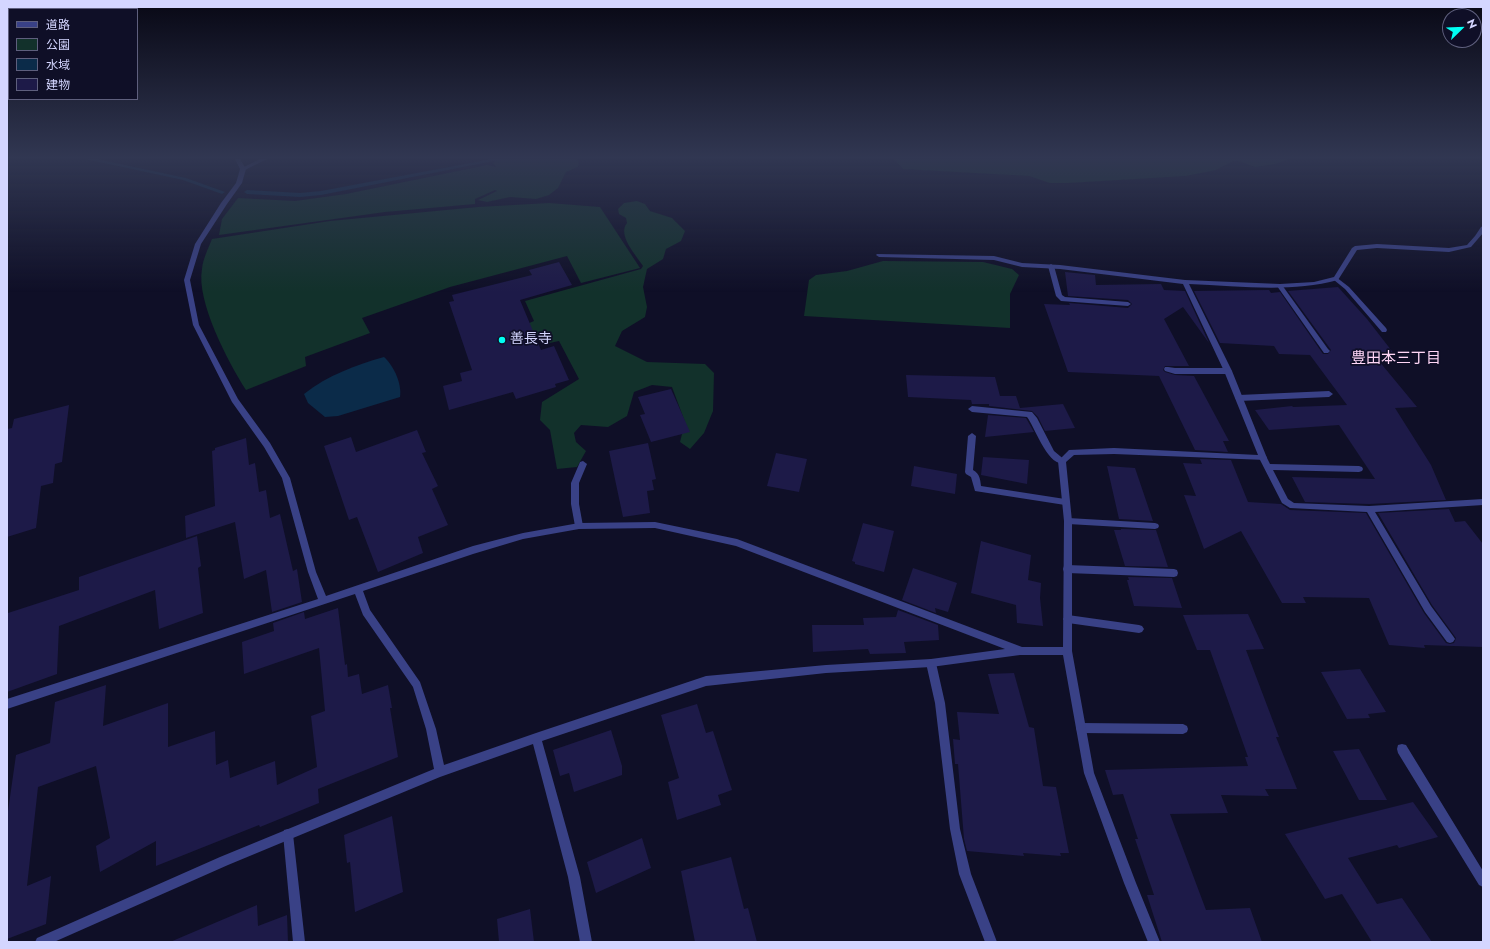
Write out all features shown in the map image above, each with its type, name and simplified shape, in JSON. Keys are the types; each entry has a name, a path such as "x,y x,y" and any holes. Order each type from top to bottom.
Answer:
{"street":[{"path":"224,203 198,244 187,280 196,326 235,400 267,445 286,478 312,572 323,601"},
{"path":"879,255 994,258 1022,265 1051,266 1185,282 1280,286 1314,284 1336,279 1355,248 1377,246 1449,250 1469,246 1478,237 1483,228"},
{"path":"1051,266 1059,296 1063,299 1128,304"},
{"path":"1336,279 1347,288 1384,330"},
{"path":"1185,282 1228,371 1263,458 1285,501 1293,506 1369,509 1483,502"},
{"path":"1280,286 1326,351"},
{"path":"1168,369 1175,371 1228,371"},
{"path":"1239,398 1329,394"},
{"path":"972,409 1029,414 1034,420 1051,453 1062,461 1068,521 1067,651 1081,728 1090,773 1130,883 1154,942"},
{"path":"972,436 969,472 976,475 978,489 1065,502"},
{"path":"1062,461 1072,452 1114,451 1263,458"},
{"path":"579,526 575,504 575,483 583,464"},
{"path":"1268,468 1359,469"},
{"path":"1369,509 1428,609 1450,639"},
{"path":"1068,521 1155,526"},
{"path":"7,704 323,601 473,550 523,536 579,526 655,525 737,543 1020,651"},
{"path":"1067,569 1174,573"},
{"path":"358,589 366,612 417,685 432,729 440,772"},
{"path":"1068,619 1139,629"},
{"path":"40,942 288,834 440,772 706,681 826,669 931,663 1020,651 1067,651"},
{"path":"931,663 940,703 955,829 965,874 991,942"},
{"path":"1081,728 1183,729"},
{"path":"536,738 574,877 586,942"},
{"path":"1402,749 1483,881"},
{"path":"288,834 299,942"}],"green space":[{"path":"234,203 475,203 385,212 219,235 222,219"},
{"path":"553,203 600,207 640,268 581,283 567,256 450,287 362,318 370,333 305,357 306,366 246,390 215,331 204,297 201,282 202,269 212,239 330,221 478,207"},
{"path":"624,203 643,203 650,211 672,218 685,231 681,241 666,249 663,259 647,269 643,287 647,307 645,317 622,331 615,346 647,362 705,364 714,373 713,411 704,433 690,449 680,442 685,422 672,387 652,385 634,392 627,416 608,427 581,425 574,433 576,442 586,451 577,467 557,469 550,430 540,420 542,402 579,379 559,341 545,344 540,336 534,338 527,324 534,321 525,301 641,269 643,266 632,251 624,233 627,223 626,218 619,214 618,209"},
{"path":"883,261 983,262 1012,269 1019,275 1010,294 1010,328 804,316 809,280 816,275 847,271"}],"water":[{"path":"384,357 391,365 398,381 400,387 400,397 338,416 325,417 308,403 304,394 313,387 332,376 353,367"}],"building":[{"path":"559,262 572,285 520,300 541,350 554,346 569,380 555,384 556,387 516,399 513,392 449,410 443,386 462,381 460,373 472,370 449,302 454,301 452,295 532,275 529,270"},
{"path":"1065,272 1095,275 1096,285 1161,284 1164,290 1185,291 1209,343 1183,307 1164,319 1189,366 1165,366 1163,370 1175,375 1194,376 1229,441 1223,441 1228,452 1195,450 1159,376 1068,372 1044,304 1070,305 1069,303 1128,308 1132,304 1128,300 1068,296"},
{"path":"1338,287 1367,319 1395,355 1374,355 1417,407 1395,408 1431,465 1446,500 1369,504 1305,502 1292,477 1375,479 1339,425 1269,430 1255,410 1292,406 1347,405 1310,355 1279,354 1274,346 1220,343 1194,291 1269,290 1271,293 1280,292 1323,354 1328,354 1331,350 1288,291"},
{"path":"906,375 995,377 1000,396 1016,396 1020,408 1063,404 1075,428 1045,431 1038,417 1032,411 989,406 989,404 972,404 971,400 908,397"},
{"path":"671,389 690,432 651,442 640,415 645,414 638,397"},
{"path":"69,405 62,462 55,464 53,483 41,486 36,528 7,537 7,429 12,428 14,419"},
{"path":"988,415 1026,418 1034,432 985,437"},
{"path":"417,430 426,452 422,453 438,486 432,489 448,525 418,537 423,553 378,572 357,517 349,520 324,446 351,437 356,452"},
{"path":"246,438 249,465 255,463 259,492 266,490 270,518 280,514 293,571 297,569 302,602 272,612 266,570 244,579 235,522 186,538 185,516 215,506 212,451 215,450 215,448"},
{"path":"648,443 656,479 652,480 654,490 647,491 650,513 623,517 609,451"},
{"path":"776,453 807,459 799,492 767,486"},
{"path":"983,457 1029,460 1027,484 981,475"},
{"path":"1200,459 1231,460 1248,502 1281,504 1290,510 1366,513 1424,613 1446,643 1450,644 1454,643 1456,638 1432,605 1378,513 1449,509 1455,522 1465,521 1483,544 1483,647 1424,645 1425,648 1389,645 1369,598 1303,597 1306,603 1282,603 1241,531 1204,549 1184,495 1196,496 1183,463 1202,464"},
{"path":"914,466 957,474 955,494 911,486"},
{"path":"1107,466 1135,468 1153,521 1119,519"},
{"path":"863,523 894,531 884,572 855,564 855,562 852,561"},
{"path":"1114,530 1156,530 1168,567 1125,566"},
{"path":"197,536 201,566 198,568 203,613 159,629 155,590 59,626 57,674 7,692 8,613 79,590 79,577"},
{"path":"981,541 1031,555 1028,580 1041,583 1040,598 1043,626 1017,623 1016,605 971,593"},
{"path":"913,568 957,583 948,612 935,608 936,613 902,600"},
{"path":"1128,577 1172,578 1182,608 1134,606 1127,580 1129,580"},
{"path":"338,608 345,665 347,664 348,677 359,674 362,694 388,685 398,757 318,789 319,803 260,827 259,825 156,866 156,841 100,872 96,846 110,838 96,766 38,787 27,886 51,876 46,924 7,939 7,818 16,755 50,743 55,702 106,685 103,726 168,703 168,747 215,731 216,765 228,760 230,778 275,761 277,785 317,767 311,716 325,711 319,648 244,674 242,642 274,631 273,623 304,612 305,619"},
{"path":"898,610 938,625 939,640 904,642 906,653 870,654 868,649 813,652 812,625 864,625 863,618 896,617"},
{"path":"1248,614 1264,649 1246,650 1279,737 1276,737 1297,789 1265,789 1269,796 1221,795 1228,813 1170,814 1206,910 1250,908 1262,942 1162,942 1147,895 1154,895 1135,839 1138,839 1123,794 1113,795 1105,770 1248,766 1245,757 1248,757 1210,650 1197,650 1183,615"},
{"path":"1360,669 1386,712 1368,714 1370,718 1347,719 1321,672"},
{"path":"1014,673 1029,727 1034,728 1043,786 1056,787 1069,853 1060,853 1061,856 1023,853 1024,856 967,851 964,839 958,764 955,764 953,739 960,740 957,712 999,714 988,674"},
{"path":"697,704 706,733 713,731 732,790 718,795 721,805 677,820 668,782 679,778 661,715"},
{"path":"611,730 622,766 622,775 574,792 569,773 560,776 553,750"},
{"path":"1359,749 1387,800 1359,800 1333,751"},
{"path":"1413,802 1438,837 1399,848 1397,845 1348,858 1377,904 1402,898 1432,942 1372,942 1342,894 1325,899 1285,834"},
{"path":"392,816 403,892 355,912 350,862 347,863 344,835"},
{"path":"642,838 651,868 596,893 587,862"},
{"path":"731,857 744,909 748,908 757,942 695,942 681,871"},
{"path":"257,905 258,926 287,915 288,942 170,942"},
{"path":"530,909 534,942 499,942 497,919"}],"place":[{"name":"善長寺","path":"502,340"}],"district":[{"name":"豊田本三丁目","path":"1396,359"}]}
